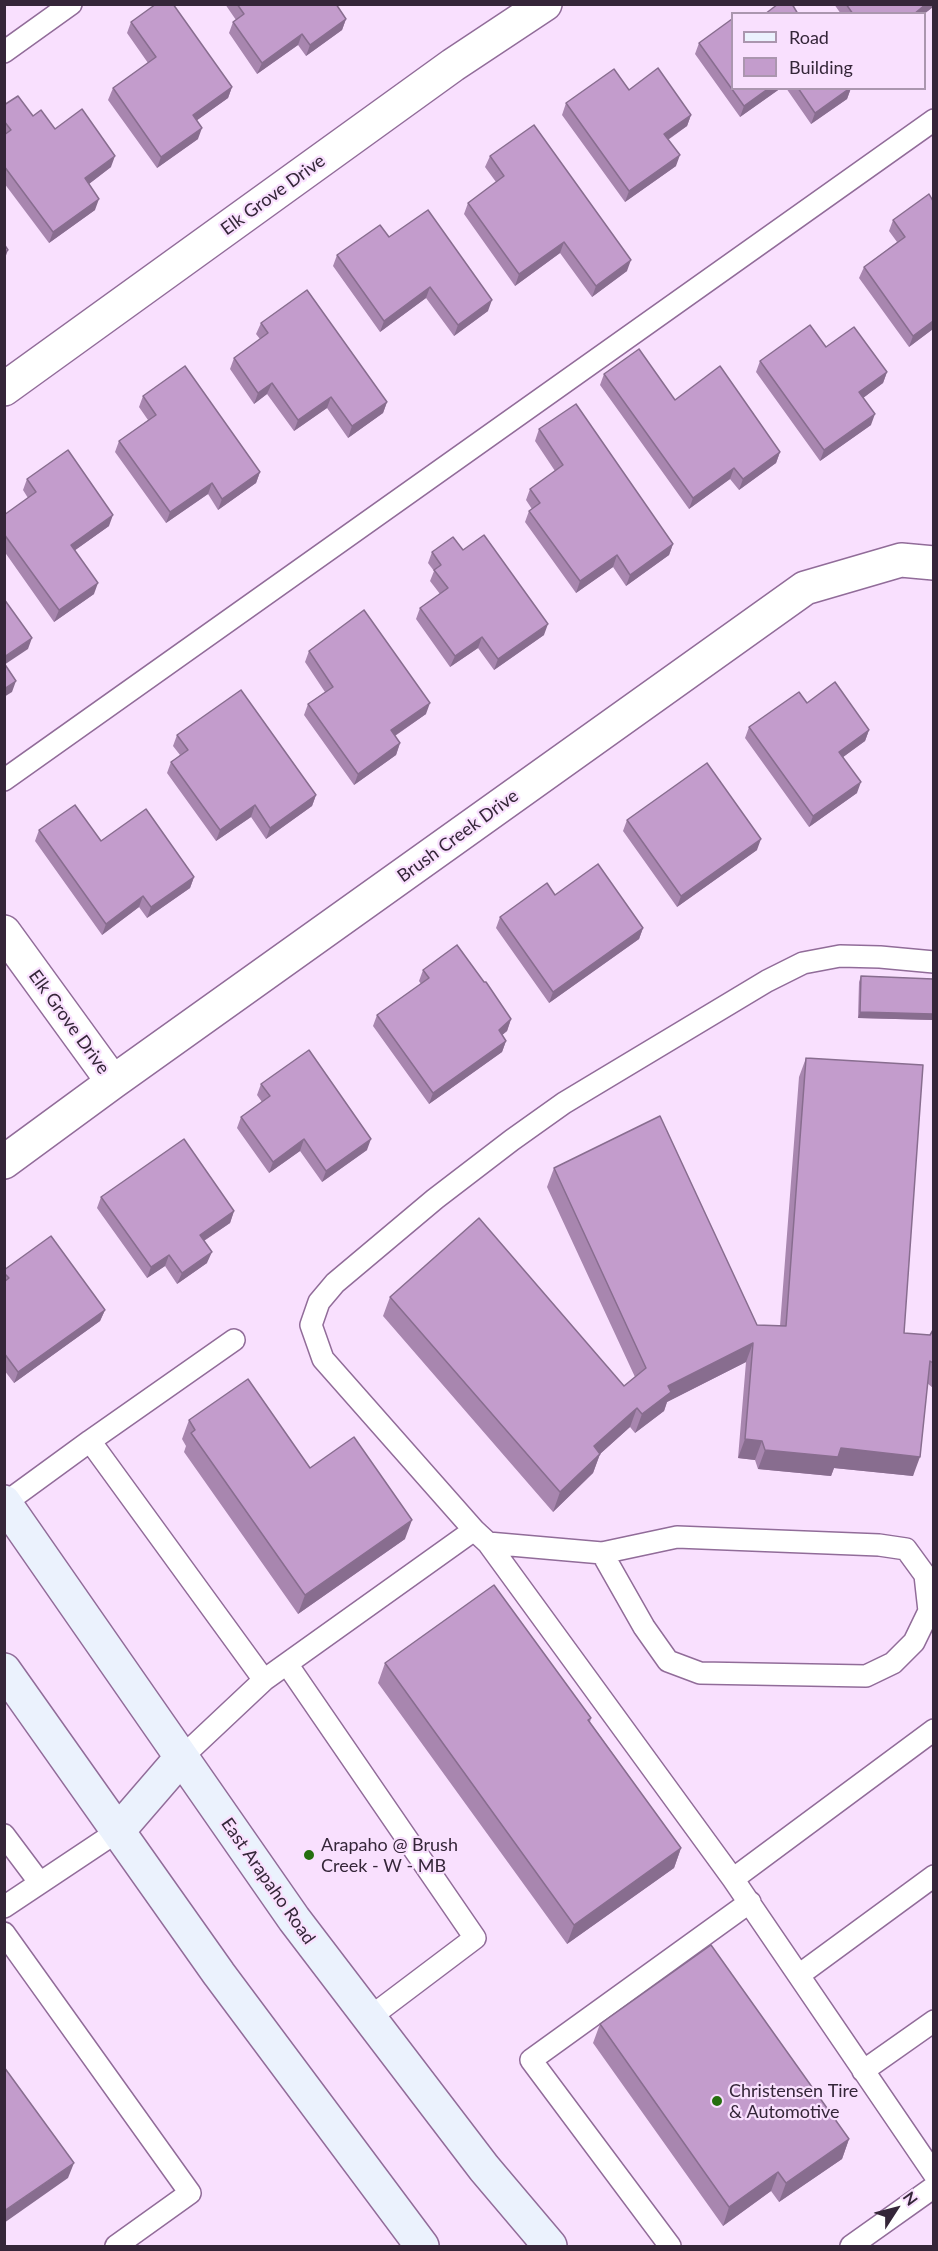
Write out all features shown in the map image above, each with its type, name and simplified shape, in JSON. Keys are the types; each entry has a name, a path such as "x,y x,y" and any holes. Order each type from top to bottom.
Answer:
{"main road":[{"name":"East Arapaho Road","path":"5,1502 294,1919 483,2168 550,2247"},
{"path":"4,1670 219,1974 422,2247"},
{"path":"118,1831 181,1758"}],"street":[{"name":"Elk Grove Drive","path":"4,389 453,65 545,4"},
{"name":"Brush Creek Drive","path":"4,1162 805,588 901,560 933,562"},
{"name":"Elk Grove Drive","path":"4,932 113,1082"}],"lane":[{"path":"4,52 71,4"},
{"path":"4,780 933,120"},
{"path":"933,962 840,956 803,963 767,981 564,1103 435,1198 335,1283 319,1302 311,1326 323,1359 481,1537 750,1902 933,2174"},
{"path":"5,1502 234,1340"},
{"path":"90,1441 264,1680"},
{"path":"181,1758 264,1680 481,1537 602,1553 677,1537 879,1545 906,1549 925,1575 929,1611 914,1642 893,1663 866,1676 700,1672 668,1661 644,1627 602,1553"},
{"path":"287,1664 475,1938 369,2018"},
{"path":"733,1879 933,1730"},
{"path":"4,1907 118,1831"},
{"path":"4,1835 40,1883"},
{"path":"799,1975 933,1876"},
{"path":"670,2247 531,2060 750,1902"},
{"path":"4,1933 190,2193 116,2247"},
{"path":"863,2071 933,2021"},
{"path":"851,2247 933,2187"}],"building":[{"path":"156,4 173,4 232,87 193,115 202,128 161,157 113,88 156,57 131,22"},
{"path":"237,4 336,4 346,19 310,45 302,34 262,63 233,22 244,14"},
{"path":"778,4 792,4 797,12 768,12"},
{"path":"846,4 926,4 916,12 852,12"},
{"path":"731,20 731,88 699,43"},
{"path":"658,68 691,115 664,134 680,155 629,191 566,103 614,69 629,90"},
{"path":"733,90 766,90 744,106"},
{"path":"799,90 847,90 815,113"},
{"path":"18,96 33,116 41,110 55,129 82,109 115,156 85,178 99,199 53,232 4,166 4,135 11,130 4,121 4,105"},
{"path":"534,125 631,260 596,286 564,242 519,274 468,203 504,176 490,156"},
{"path":"929,194 933,201 933,321 913,336 864,267 905,237 893,220"},
{"path":"428,210 492,300 458,325 430,287 384,321 337,255 380,225 389,237"},
{"path":"307,290 387,402 352,426 331,397 298,420 272,383 258,393 234,358 268,333 261,323"},
{"path":"810,325 826,347 854,327 887,372 859,392 875,414 824,450 760,361"},
{"path":"639,349 675,400 720,366 780,452 743,479 734,468 693,498 604,374"},
{"path":"185,366 260,472 222,499 212,483 170,512 119,441 156,415 143,396"},
{"path":"576,404 673,544 630,575 617,555 580,581 529,511 540,503 530,489 563,465 539,429"},
{"path":"68,450 113,515 71,545 98,583 59,610 4,534 4,515 36,492 27,479"},
{"path":"484,535 548,624 498,659 482,637 455,656 420,608 448,588 434,570 441,565 432,552 453,537 463,550"},
{"path":"4,599 32,638 4,657"},
{"path":"364,610 430,703 391,730 400,743 358,774 308,704 333,687 309,651"},
{"path":"4,663 16,681 4,689"},
{"path":"835,682 869,730 839,752 861,782 813,816 749,727 799,692 807,703"},
{"path":"241,690 316,795 270,828 255,805 220,830 171,762 188,750 177,735"},
{"path":"707,763 761,839 681,896 627,820"},
{"path":"75,805 101,841 146,809 194,877 151,907 143,896 106,924 39,830"},
{"path":"598,864 643,928 553,992 500,917 547,883 555,895"},
{"path":"457,945 511,1019 499,1030 506,1041 433,1093 377,1015 429,978 423,970"},
{"path":"861,976 933,979 933,1014 860,1012"},
{"path":"309,1050 371,1139 326,1171 304,1139 273,1162 241,1117 270,1096 261,1084"},
{"path":"806,1058 923,1065 904,1333 930,1335 933,1330 933,1363 930,1361 920,1457 841,1448 838,1457 765,1450 762,1441 745,1439 753,1343 668,1386 671,1392 642,1414 637,1408 594,1446 600,1454 560,1492 390,1297 479,1218 624,1386 646,1368 554,1168 660,1116 757,1325 786,1326"},
{"path":"184,1139 234,1211 200,1235 212,1252 182,1273 169,1255 151,1267 101,1197"},
{"path":"51,1236 105,1310 18,1372 4,1353 4,1282 9,1278 4,1270"},
{"path":"248,1379 310,1468 354,1437 412,1520 305,1595 191,1433 195,1430 189,1420"},
{"path":"494,1585 591,1718 588,1720 681,1848 574,1925 385,1663"},
{"name":"Christensen Tire & Automotive","path":"711,1945 849,2139 786,2183 778,2172 729,2207 600,2024"},
{"path":"4,2067 74,2163 4,2211"}],"place":[{"name":"Arapaho @ Brush Creek - W - MB","path":"309,1855"},
{"name":"Christensen Tire & Automotive","path":"717,2101"}]}
